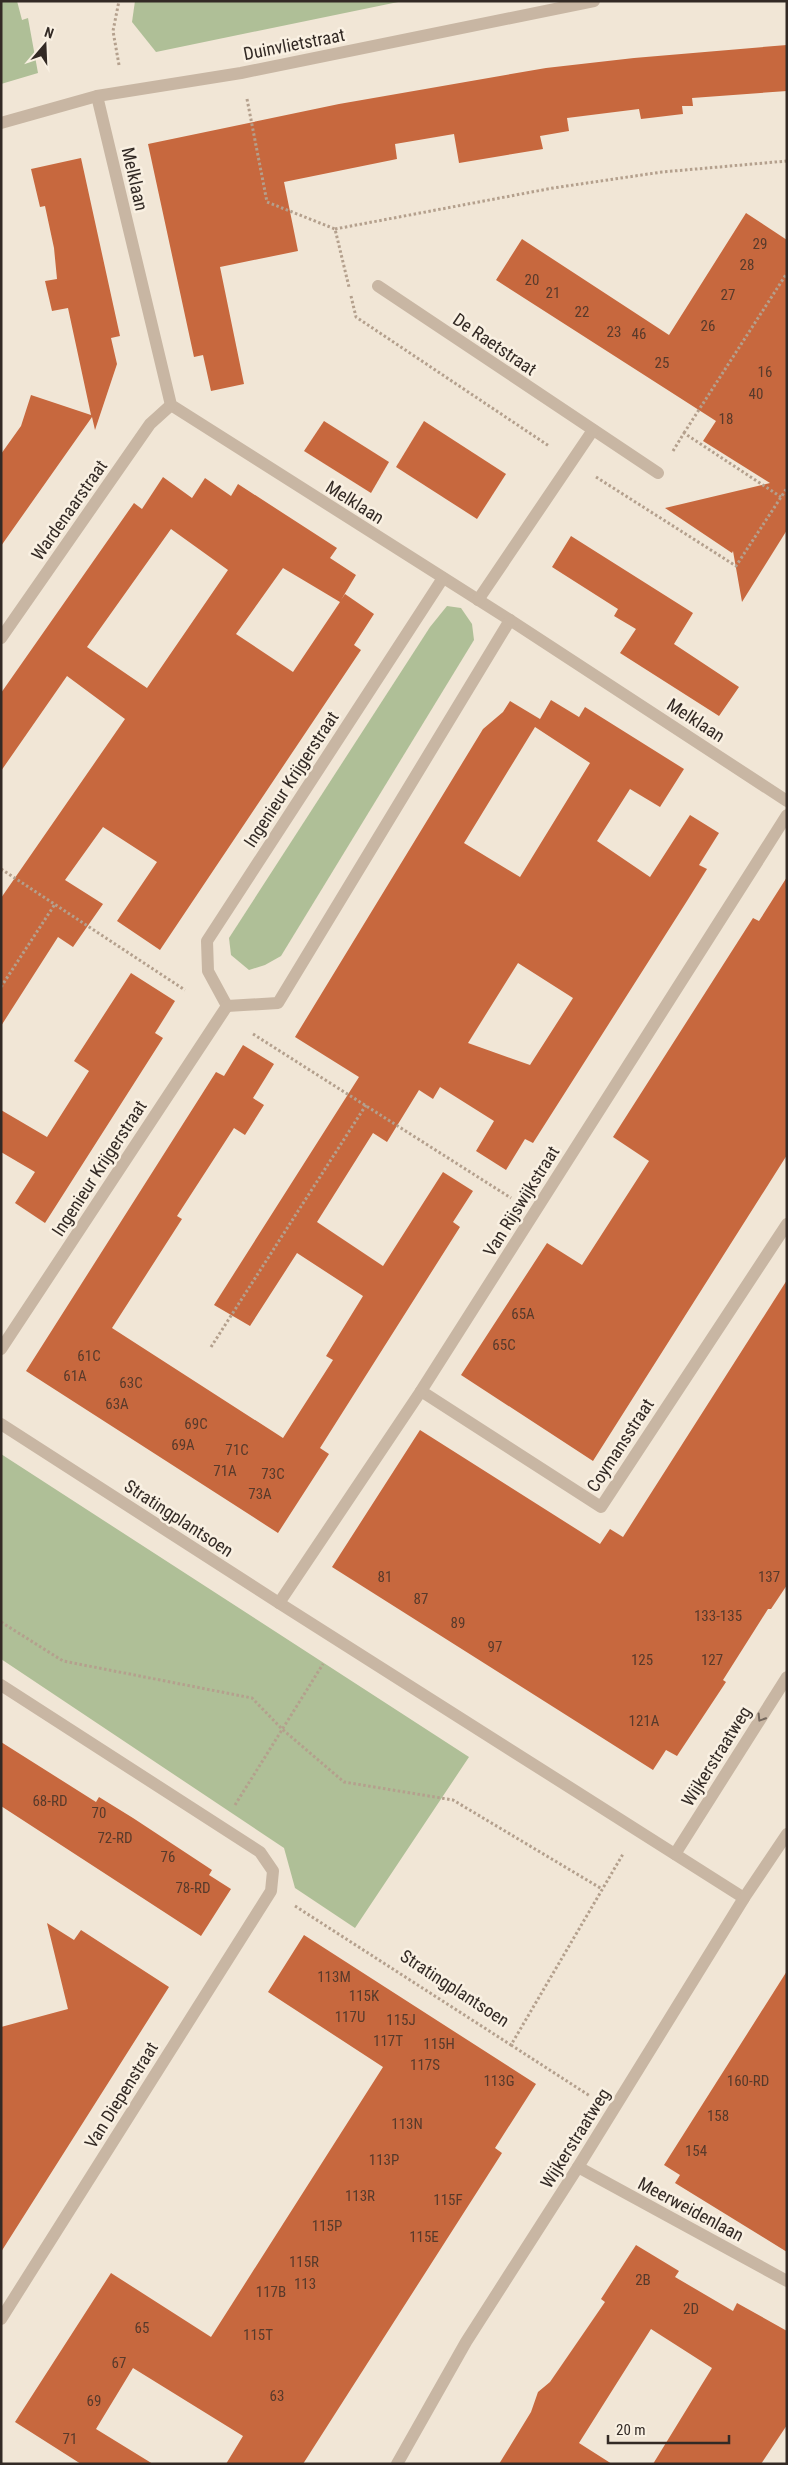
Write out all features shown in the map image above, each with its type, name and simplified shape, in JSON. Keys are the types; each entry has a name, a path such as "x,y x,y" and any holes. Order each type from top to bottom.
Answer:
{"street":[{"name":"Duinvlietstraat","path":"1,123 98,96 241,73 594,1"},
{"name":"Melklaan","path":"98,96 171,405 510,620 787,801"},
{"name":"De Raetstraat","path":"378,286 658,473"},
{"name":"Wardenaarstraat","path":"1,638 150,424 171,405"},
{"path":"478,600 593,430"},
{"name":"Ingenieur Krijgerstraat","path":"1,1349 224,1010 208,971 207,941 443,578"},
{"path":"224,1010 278,1003 510,620"},
{"name":"Van Rijswijkstraat","path":"278,1603 421,1392 787,815"},
{"name":"Coymansstraat","path":"421,1392 601,1507 787,1224"},
{"name":"Stratingplantsoen","path":"1,1424 278,1603 744,1898"},
{"name":"Wijkerstraatweg","path":"675,1854 787,1677"},
{"path":"1,1685 260,1852 273,1871 271,1891"},
{"name":"Wijkerstraatweg","path":"397,2464 466,2342 578,2168 744,1898 787,1834"},
{"name":"Van Diepenstraat","path":"1,2319 271,1891"},
{"name":"Meerweidenlaan","path":"578,2168 787,2281"}],"path":[{"path":"119,1 113,31 124,92"},
{"path":"335,229 553,188 635,176 787,161"},
{"path":"658,473 787,273"},
{"path":"684,433 781,497"},
{"path":"1,869 224,1010 366,1106 534,1212"},
{"path":"1,987 55,904"},
{"path":"211,1347 366,1106"},
{"path":"1,1622 63,1661 252,1698 282,1729 344,1782 453,1800 602,1889"},
{"path":"222,1826 338,1640"},
{"name":"Stratingplantsoen","path":"271,1891 511,2045 636,1830"},
{"path":"511,2045 612,2110"}],"green space":[{"path":"1,1 17,1 22,20 28,18 38,73 1,84"},
{"path":"135,1 403,1 156,52 132,22"},
{"path":"447,606 461,608 472,624 474,640 281,956 265,965 249,970 231,955 229,938 430,627"},
{"path":"1,1454 469,1757 355,1928 295,1888 284,1848 1,1659"}],"building":[{"path":"787,45 787,91 692,98 693,106 682,106 683,114 641,119 639,109 567,118 569,131 540,136 543,149 459,163 454,134 395,144 397,159 284,182 298,251 220,267 244,384 211,391 203,355 194,357 148,144 339,104 546,68 634,58"},
{"path":"81,158 120,336 111,338 117,364 95,430 92,417 1,546 1,454 21,426 31,395 91,415 68,308 52,311 45,281 57,279 54,248 45,206 40,207 31,169"},
{"path":"746,213 787,240 787,530 742,602 733,551 732,553 665,508 770,483 703,441 716,421 496,280 522,239 669,335"},
{"path":"324,421 389,462 371,493 304,451"},
{"path":"424,421 506,474 477,519 396,467"},
{"path":"163,477 192,498 205,478 231,496 238,484 337,548 330,558 356,575 341,600 345,594 374,614 354,645 361,650 160,950 117,921 157,862 103,827 65,880 103,904 73,947 58,937 1,1026 1,898 125,719 67,676 1,771 1,693 134,503 142,509","holes":["171,529 228,570 147,688 87,647","283,568 340,602 293,672 236,634"]},
{"path":"571,536 693,613 674,644 739,687 719,716 620,653 636,629 614,616 618,609 552,567"},
{"path":"551,700 579,717 585,707 684,769 660,807 630,789 597,841 650,877 690,815 719,833 699,865 707,869 687,901 533,1143 525,1139 506,1170 476,1151 494,1121 440,1087 433,1099 419,1090 387,1142 373,1133 317,1222 383,1266 443,1172 473,1191 453,1222 460,1227 320,1448 329,1454 278,1533 26,1371 216,1072 224,1076 243,1045 274,1064 253,1098 264,1105 245,1135 234,1128 177,1216 182,1219 112,1328 283,1438 333,1360 326,1356 363,1296 297,1253 250,1326 214,1305 359,1077 295,1037 483,729 503,712 510,701 540,719","holes":["535,727 590,763 520,877 464,843","518,963 573,998 530,1065 468,1043"]},
{"path":"787,877 787,1155 593,1461 461,1375 547,1243 582,1265 649,1161 613,1137 753,918 759,921"},
{"path":"131,973 175,1001 155,1033 163,1038 45,1223 15,1203 35,1172 1,1152 1,1110 47,1137 89,1071 74,1061"},
{"path":"787,1280 787,1585 771,1609 768,1609 723,1680 726,1682 677,1756 666,1750 653,1770 332,1567 420,1430 600,1544 610,1529 623,1537"},
{"path":"1,1742 96,1802 99,1797 212,1870 209,1875 231,1889 201,1936 1,1806"},
{"path":"47,1923 74,1940 81,1930 169,1987 1,2252 1,2027 68,2009"},
{"path":"304,1935 536,2084 495,2148 502,2153 303,2464 226,2464 243,2436 133,2368 96,2429 153,2464 81,2464 15,2422 111,2273 211,2337 383,2067 268,1992"},
{"path":"787,1971 787,2252 675,2183 680,2175 664,2165"},
{"path":"636,2245 679,2271 675,2277 733,2311 737,2303 787,2331 787,2425 761,2464 653,2464 712,2368 651,2329 579,2443 612,2464 499,2464 531,2412 538,2392 550,2382 605,2302 601,2299"}]}
